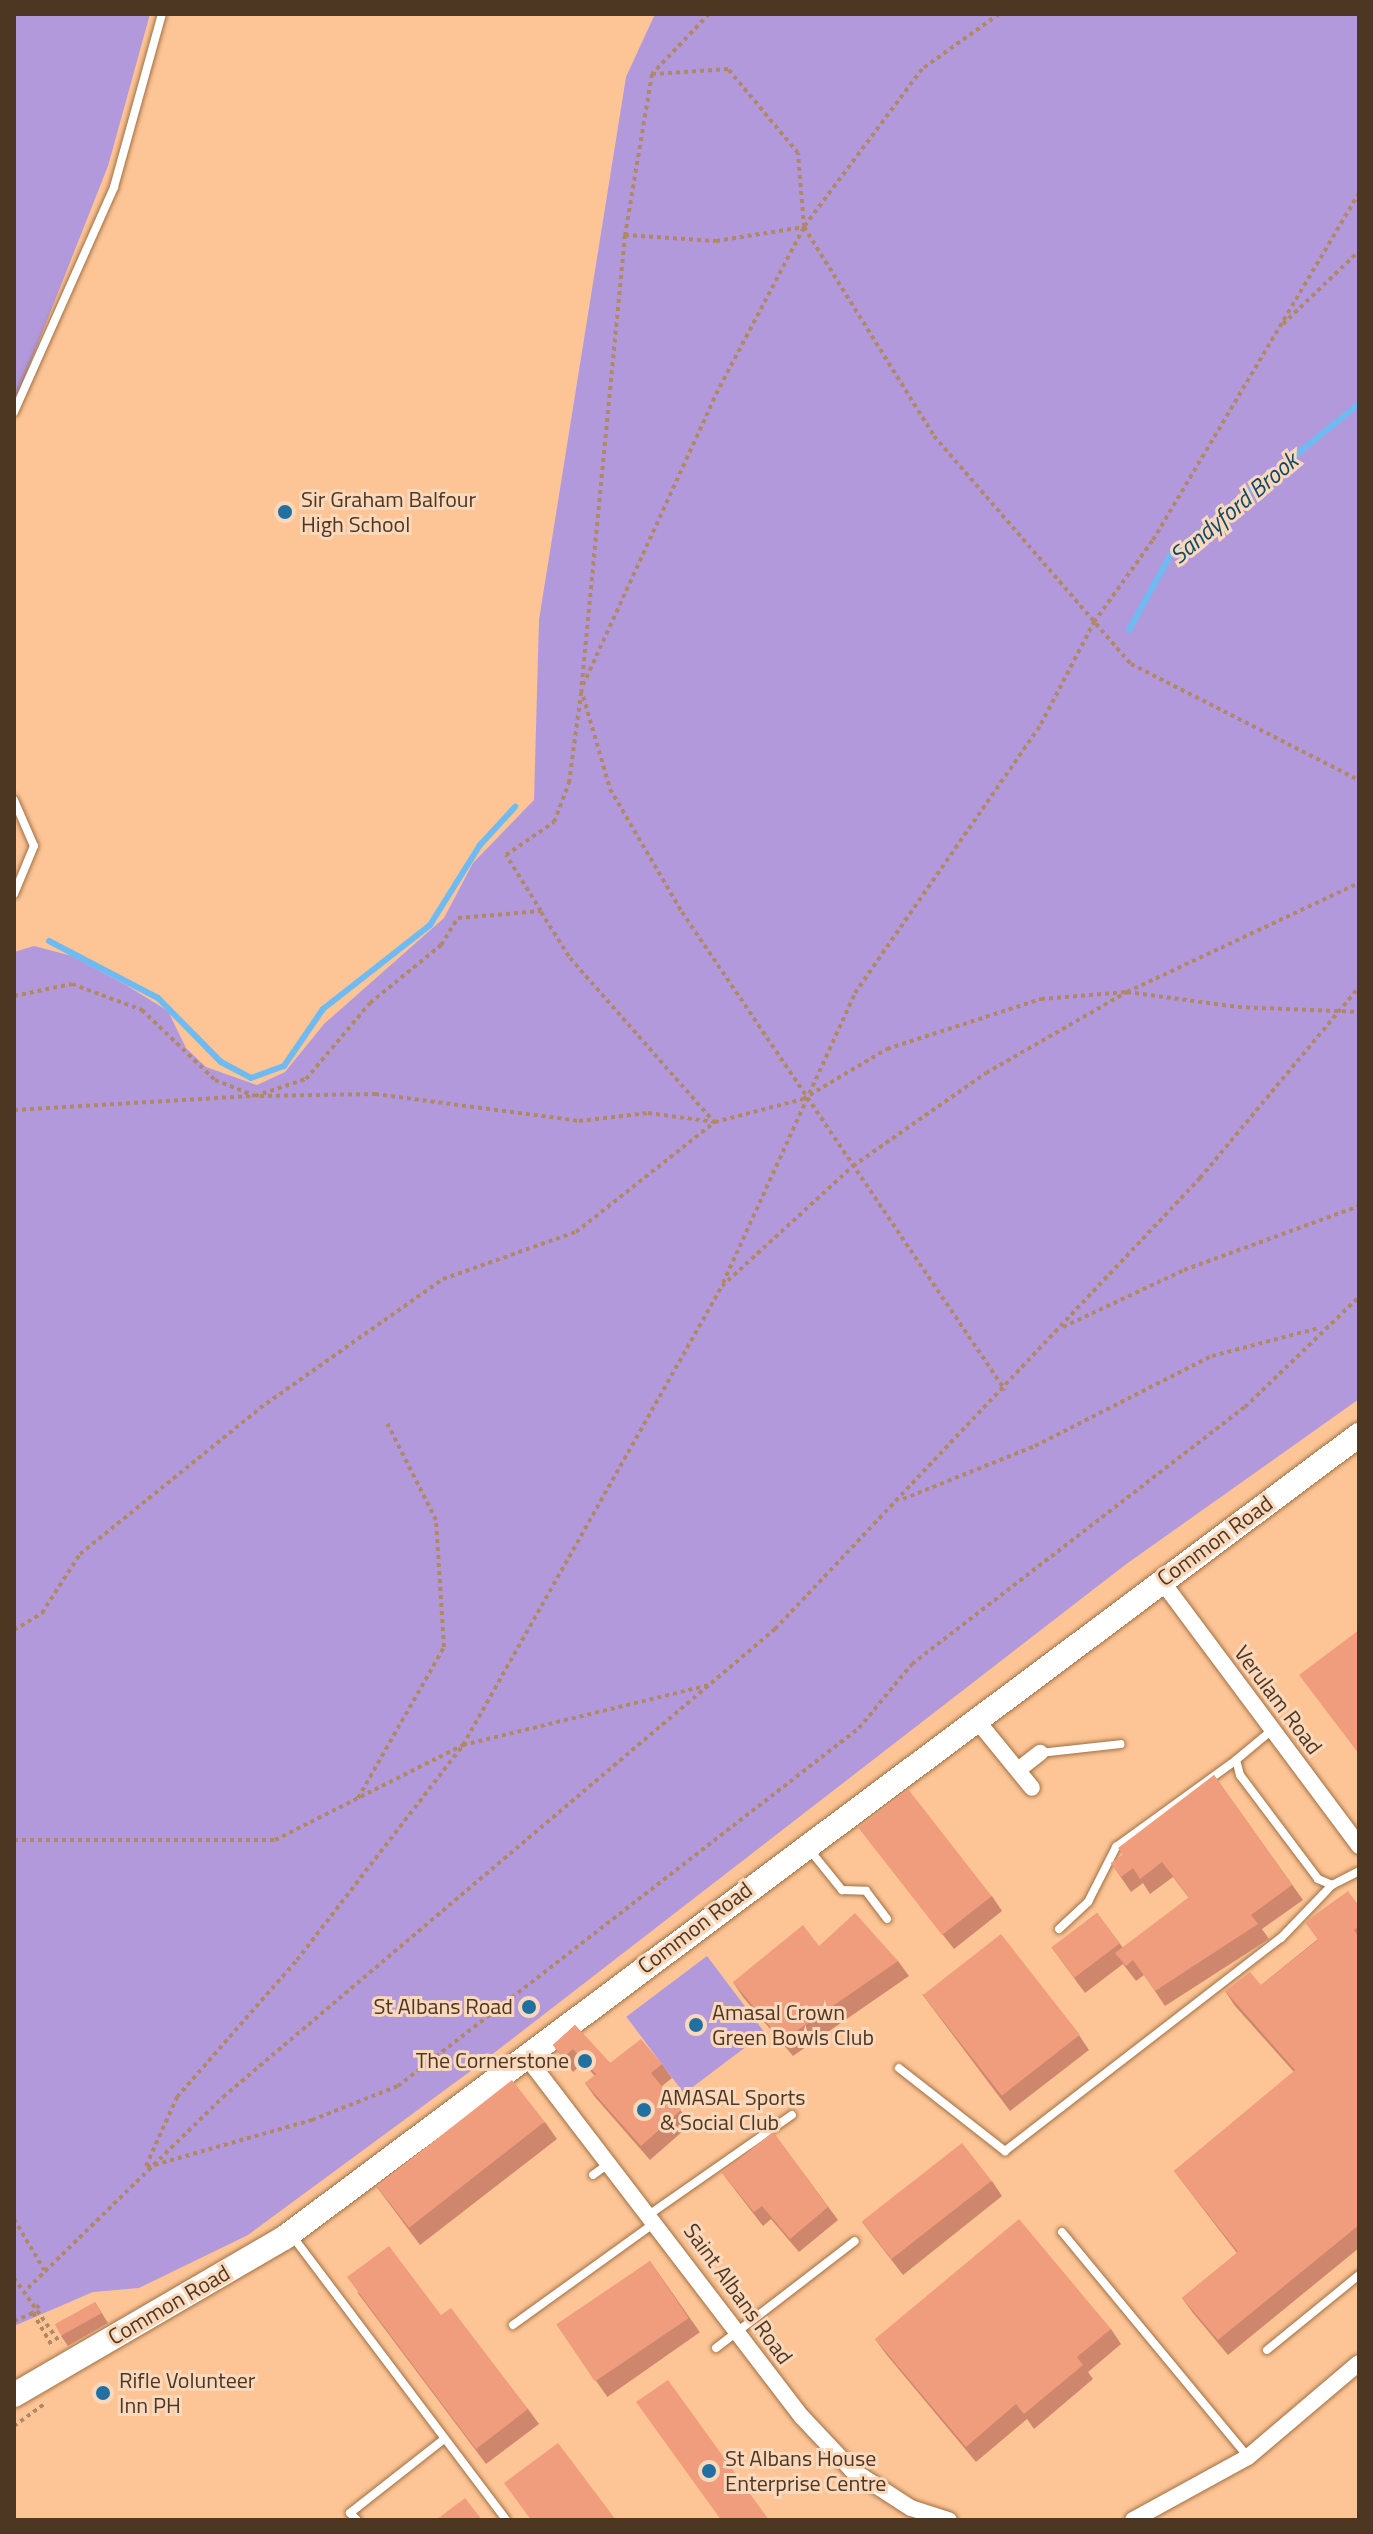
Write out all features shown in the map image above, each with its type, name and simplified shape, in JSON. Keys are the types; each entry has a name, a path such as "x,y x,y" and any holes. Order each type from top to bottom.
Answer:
{"street":[{"name":"Common Road","path":"14,2395 290,2233 975,1718 1359,1435"},
{"name":"Verulam Road","path":"1161,1580 1359,1846"},
{"path":"975,1718 1032,1788"},
{"path":"1018,1770 1040,1753"},
{"name":"Saint Albans Road","path":"525,2055 600,2170 654,2218 738,2333 852,2470 911,2508 949,2520"},
{"path":"1133,2520 1248,2457 1359,2363"}],"lane":[{"path":"14,412 114,187 162,14"},
{"path":"14,800 34,846 14,894"},
{"path":"1059,1929 1088,1902 1116,1847 1272,1730"},
{"path":"1040,1753 1121,1744"},
{"path":"1236,1760 1318,1879 1332,1885"},
{"path":"805,1845 842,1890 866,1891 887,1919"},
{"path":"899,2068 1005,2151 1281,1938 1332,1885 1359,1871"},
{"path":"513,2325 792,2115"},
{"path":"1062,2232 1248,2457"},
{"path":"290,2233 506,2520"},
{"path":"716,2348 855,2241"},
{"path":"1267,2350 1359,2275"},
{"path":"357,2520 350,2513 444,2439"}],"path":[{"path":"709,14 652,74 625,235 569,783 554,822 506,855 570,958 715,1122"},
{"path":"999,14 922,69 804,227 716,394 581,689 610,789 803,1099 853,1166 1005,1390"},
{"path":"652,74 728,69 798,153 804,227 934,436 1131,664 1359,780"},
{"path":"145,2168 177,2097 297,1960 463,1745 722,1286 803,1099 855,993 1041,724 1094,622 1153,540 1359,193"},
{"path":"625,235 716,241 804,227"},
{"path":"1278,329 1359,251"},
{"path":"722,1286 853,1166 986,1073 1127,992 1359,883"},
{"path":"14,996 72,984 142,1010 215,1080 255,1096 306,1079 370,1003 441,945 458,918 541,911"},
{"path":"28,2288 42,2268 145,2168 712,1685 902,1499 1005,1390 1359,987"},
{"path":"14,1110 255,1096 375,1094 579,1121 648,1113 715,1122 803,1099 887,1049 1041,999 1127,992 1359,1012"},
{"path":"14,1630 42,1613 80,1554 260,1408 443,1279 576,1232 715,1122"},
{"path":"1061,1328 1184,1270 1359,1206"},
{"path":"145,2168 312,2120 398,2086 859,1728 912,1664 1245,1407 1321,1327 1359,1297"},
{"path":"902,1499 1035,1446 1212,1356 1321,1327"},
{"path":"358,1798 444,1647 436,1520 387,1423"},
{"path":"14,1840 275,1840 463,1745 712,1685"},
{"path":"14,2219 42,2268"},
{"path":"14,2278 28,2288 39,2305 67,2364"},
{"path":"14,2321 33,2313 39,2305"},
{"path":"33,2313 67,2364"}],"shaded area":[{"path":"14,14 150,14 108,166 14,404"},
{"path":"655,14 1359,14 1359,1399 1125,1565 472,2070 248,2235 139,2288 93,2292 14,2326 14,952 34,946 72,956 126,985 168,1011 186,1048 206,1067 257,1085 285,1072 324,1024 444,918 473,863 534,800 539,620 626,77"},
{"name":"Amasal Crown Green Bowls Club","path":"707,1956 765,2033 684,2093 626,2017"}],"building":[{"path":"1359,1630 1359,1754 1299,1675"},
{"path":"1214,1775 1292,1885 1251,1915 1258,1924 1155,1991 1133,1960 1126,1966 1115,1953 1189,1897 1162,1862 1140,1879 1133,1868 1121,1877 1111,1863 1123,1855 1118,1848"},
{"path":"908,1789 992,1896 942,1935 858,1828"},
{"path":"1348,1891 1359,1906 1359,1927 1354,1930 1359,1937 1359,2225 1218,2340 1182,2298 1238,2252 1174,2171 1295,2070 1225,1991 1250,1972 1261,1985 1318,1940 1305,1922"},
{"path":"855,1913 898,1961 782,2041 733,1982 803,1925 819,1946"},
{"path":"1097,1913 1120,1943 1074,1978 1051,1947"},
{"path":"1001,1934 1080,2035 1002,2096 923,1995"},
{"name":"AMASAL Sports & Social Club","path":"575,2025 610,2063 641,2039 662,2064 651,2073 681,2110 641,2146 585,2083 596,2074 573,2049 563,2058 553,2045"},
{"path":"512,2080 545,2122 409,2228 376,2186"},
{"path":"773,2132 828,2207 790,2239 762,2206 754,2212 722,2173"},
{"path":"962,2143 992,2181 891,2259 862,2221"},
{"path":"1019,2219 1111,2329 1077,2357 1083,2365 1024,2414 1016,2404 966,2447 875,2339"},
{"path":"389,2246 441,2315 451,2308 528,2409 476,2449 347,2277"},
{"path":"650,2261 689,2318 595,2381 556,2324"},
{"path":"95,2302 101,2313 61,2336 55,2324"},
{"name":"St Albans House Enterprise Centre","path":"668,2380 769,2520 721,2520 636,2402"},
{"path":"558,2443 616,2520 531,2520 504,2483"},
{"path":"465,2498 482,2520 436,2520"}],"waterway":[{"name":"Sandyford Brook","path":"1129,630 1170,556 1359,404"},
{"name":"Sandyford Brook","path":"49,941 158,998 221,1062 251,1078 284,1066 323,1009 430,925 480,845 515,807"}],"place":[{"name":"Sir Graham Balfour High School","path":"285,512"},
{"name":"St Albans Road","path":"529,2007"},
{"name":"Amasal Crown Green Bowls Club","path":"696,2025"},
{"name":"The Cornerstone","path":"585,2061"},
{"name":"AMASAL Sports & Social Club","path":"644,2110"},
{"name":"Rifle Volunteer Inn PH","path":"103,2393"},
{"name":"St Albans House Enterprise Centre","path":"709,2471"}]}
